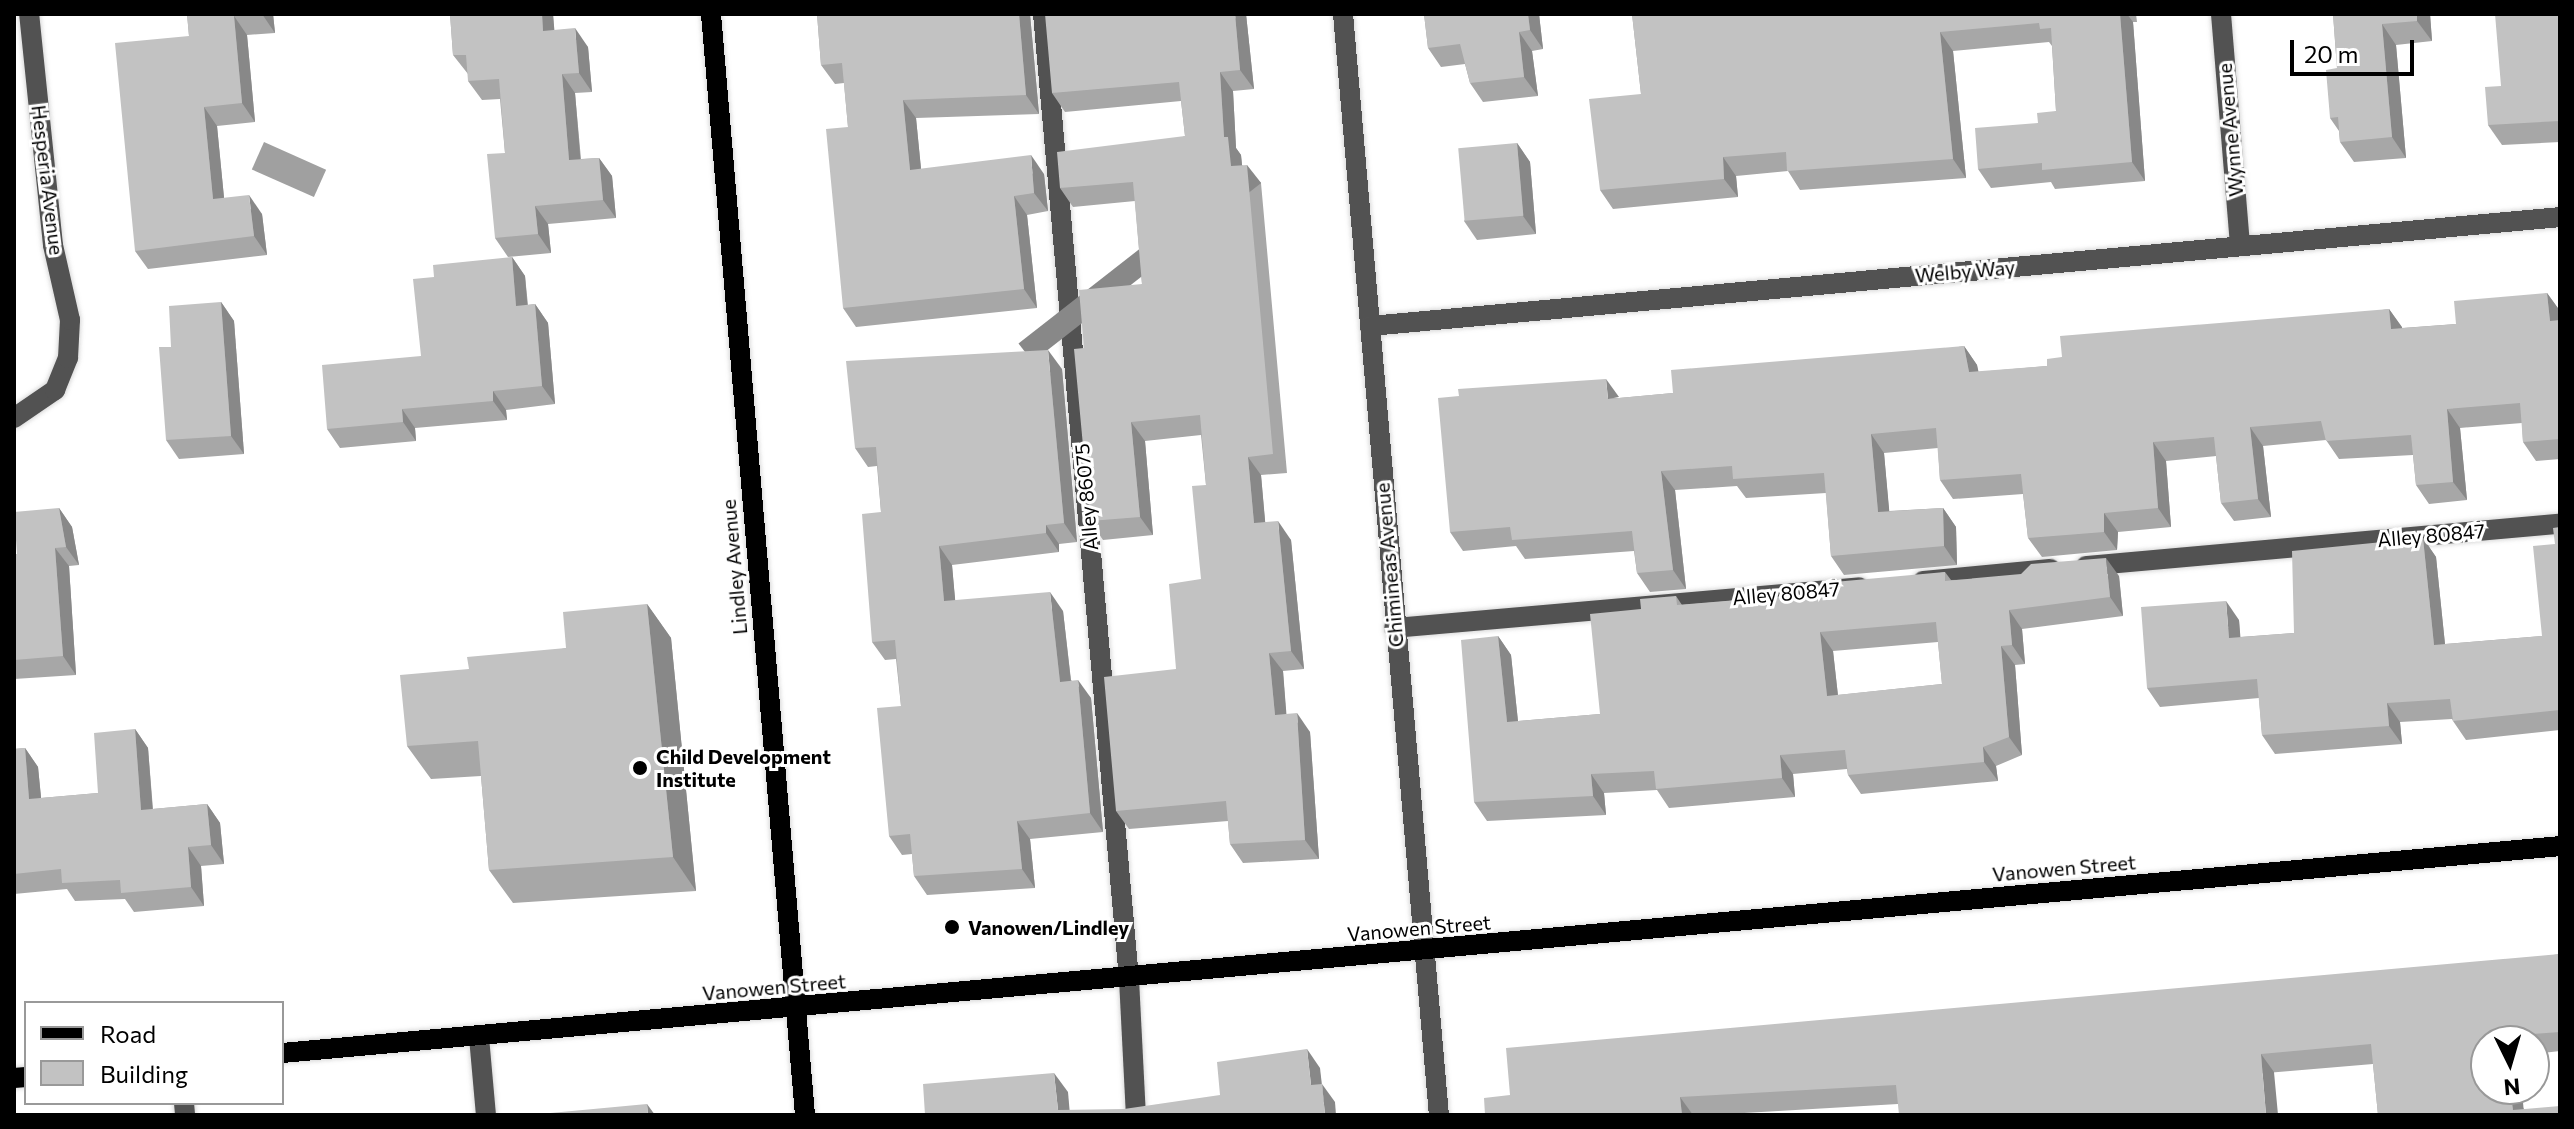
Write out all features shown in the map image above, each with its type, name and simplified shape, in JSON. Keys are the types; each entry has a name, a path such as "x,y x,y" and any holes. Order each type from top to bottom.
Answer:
{"main road":[{"name":"Lindley Avenue","path":"711,14 805,1115"},
{"name":"Vanowen Street","path":"284,1053 1129,979 2560,846"}],"street":[{"name":"Hesperia Avenue","path":"14,418 55,390 68,358 70,320 53,245 29,14"},
{"name":"Alley 86075","path":"1043,14 1129,979 1136,1115"},
{"name":"Chimineas Avenue","path":"1343,14 1394,628 1439,1115"},
{"name":"Wynne Avenue","path":"2221,14 2240,245"},
{"name":"Welby Way","path":"1370,326 2560,217"},
{"name":"Alley 80847","path":"1394,628 2560,524"},
{"path":"479,1037 486,1115"}],"shaded area":[{"path":"264,142 326,170 314,197 252,169"}],"building":[{"path":"187,14 262,14 234,16 242,103 204,107 213,199 249,195 254,236 135,251 115,43 189,36"},
{"path":"450,14 542,14 543,31 575,28 579,73 562,74 569,160 599,158 603,200 535,206 538,234 495,238 487,154 505,153 499,79 468,81 466,55 453,55"},
{"path":"817,14 1019,14 1026,95 903,100 910,170 1031,155 1034,193 1014,196 1024,289 843,308 826,129 848,127 842,63 821,65"},
{"path":"1045,14 1235,14 1240,70 1220,72 1224,137 1228,137 1231,166 1247,165 1273,454 1248,457 1254,523 1278,521 1291,651 1269,653 1275,715 1297,713 1305,840 1230,844 1226,801 1116,811 1104,677 1176,669 1169,584 1201,579 1192,486 1206,485 1200,415 1131,422 1140,517 1090,521 1074,349 1084,348 1079,290 1142,284 1133,182 1060,188 1057,152 1185,136 1179,82 1052,93"},
{"path":"1424,14 1528,14 1530,30 1519,32 1524,77 1470,83 1460,44 1428,48"},
{"path":"1632,14 2120,14 2132,162 2042,170 2042,163 1978,169 1975,128 2038,123 2037,113 2056,111 2051,28 2040,29 2039,23 1940,32 1953,159 1787,171 1786,152 1723,157 1724,179 1600,190 1589,99 1641,94"},
{"path":"2333,14 2417,14 2417,21 2382,24 2392,137 2340,142 2338,117 2330,118 2326,70 2337,68"},
{"path":"2495,14 2560,14 2560,121 2488,125 2485,87 2501,86"},
{"path":"1517,143 1523,216 1465,221 1458,148"},
{"path":"512,257 516,306 535,304 542,386 493,391 493,401 402,409 403,422 327,429 322,365 421,356 413,279 434,277 433,265"},
{"path":"2547,293 2550,321 2560,320 2560,439 2523,442 2520,403 2447,409 2453,482 2416,485 2411,435 2326,441 2321,421 2250,427 2258,499 2221,503 2214,437 2153,442 2158,508 2104,513 2104,532 2028,538 2021,474 1940,480 1936,428 1871,434 1878,512 1943,508 1944,546 1831,556 1824,473 1733,479 1732,466 1661,471 1673,570 1637,573 1632,531 1512,540 1510,527 1450,532 1438,398 1459,396 1458,389 1606,379 1608,399 1673,393 1671,370 1964,346 1969,372 2047,366 2047,359 2062,357 2060,336 2389,309 2391,329 2456,324 2454,301"},
{"path":"221,302 231,436 166,440 159,347 171,347 169,306"},
{"path":"1048,350 1064,523 1046,525 1046,533 939,546 944,601 1050,592 1060,682 1078,680 1090,813 1017,821 1022,869 914,876 910,834 889,836 877,708 901,706 895,640 872,642 862,514 881,512 876,447 855,448 846,361"},
{"path":"59,508 66,547 55,548 63,656 14,660 14,555 17,554 14,512"},
{"path":"2560,527 2560,710 2453,721 2450,699 2387,703 2389,726 2262,735 2257,679 2147,688 2141,607 2226,601 2229,638 2294,633 2292,551 2423,538 2434,645 2542,636 2533,546 2555,544 2553,528"},
{"path":"2106,558 2110,597 2009,610 2012,645 2001,646 2009,737 1983,747 1984,762 1848,775 1845,750 1780,755 1782,778 1656,789 1654,771 1591,774 1593,796 1474,802 1461,640 1498,636 1507,722 1600,714 1590,614 1641,609 1640,599 1676,596 1677,605 1834,592 1834,582 1945,572 1945,581 2021,574 2031,564","holes":["1936,622 1942,684 1827,696 1820,632"]},
{"path":"647,604 673,857 489,870 478,741 407,746 400,675 469,669 467,657 566,648 563,612"},
{"path":"135,729 141,810 207,804 211,845 188,847 191,887 121,893 120,880 62,883 61,869 14,874 14,749 25,748 29,799 98,793 94,733"},
{"path":"2560,954 2560,1032 2550,1033 2550,1025 2470,1025 2470,1105 2512,1105 2513,1110 2560,1106 2560,1115 2378,1115 2371,1044 2261,1054 2266,1115 1899,1115 1896,1085 1680,1097 1682,1115 1485,1115 1484,1098 1510,1095 1506,1048"},
{"path":"1307,1049 1311,1085 1322,1084 1325,1115 925,1115 923,1084 1054,1073 1058,1110 1124,1109 1220,1095 1217,1062"},
{"path":"647,1104 648,1115 529,1115"}],"place":[{"name":"Child Development Institute","path":"640,768"},
{"name":"Vanowen/Lindley","path":"952,927"}]}
